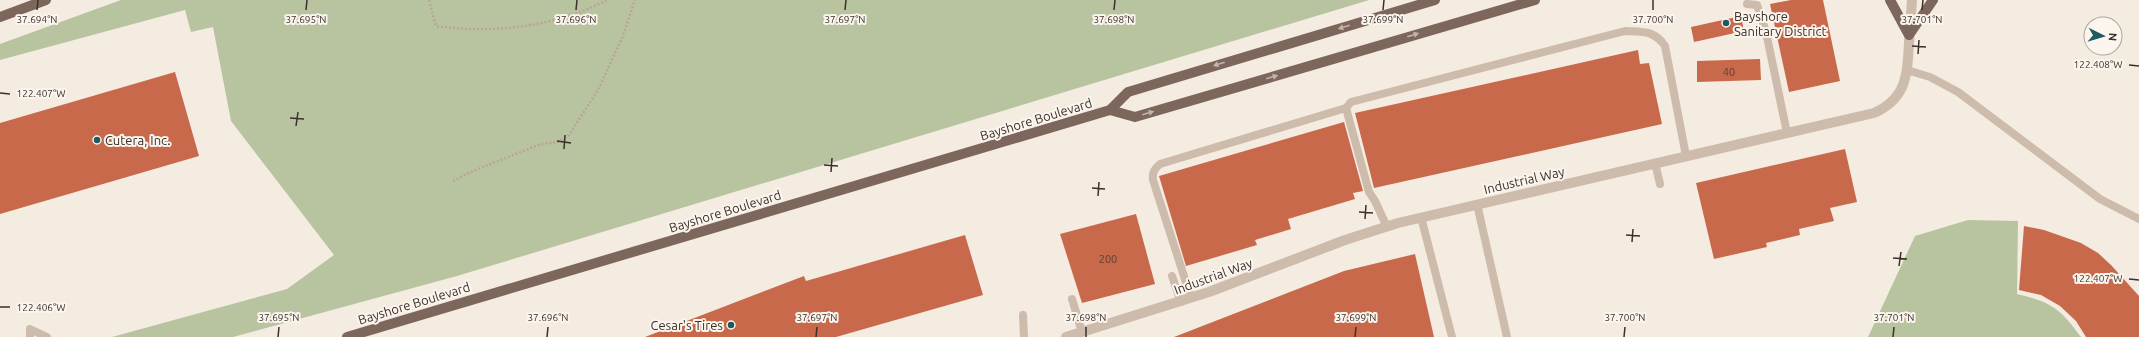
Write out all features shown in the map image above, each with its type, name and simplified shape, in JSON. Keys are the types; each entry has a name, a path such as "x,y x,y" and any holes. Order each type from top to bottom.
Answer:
{"main road":[{"path":"0,17 46,0"},
{"name":"Bayshore Boulevard","path":"347,337 1110,110 1128,92 1435,0"},
{"name":"Bayshore Boulevard","path":"1110,110 1135,117 1535,0"},
{"path":"1890,0 1909,35 1933,0"}],"street":[{"name":"Industrial Way","path":"1066,337 1181,302 1345,240 1421,217 1874,113 1893,101 1901,90 1907,70 1912,0"}],"lane":[{"path":"1747,4 1757,6 1766,32 1787,133"},
{"path":"1191,298 1153,180 1156,167 1160,164 1346,108 1350,102 1618,33 1643,32 1658,36 1665,46 1686,156"},
{"path":"1907,70 1930,78 1958,92 2100,199 2139,219"},
{"path":"1346,108 1369,192 1376,201 1387,227"},
{"path":"1654,163 1660,184"},
{"path":"1477,204 1507,337"},
{"path":"1421,217 1452,337"},
{"path":"1172,276 1181,302"},
{"path":"1072,299 1082,332"},
{"path":"1023,315 1024,337"},
{"path":"30,337 30,329 47,337"}],"path":[{"path":"429,0 436,26 465,30 511,28 553,20 589,9 607,0"},
{"path":"453,182 473,171 541,144 558,142 568,135 598,90 622,38 636,0"}],"green space":[{"path":"121,0 1369,0 457,276 233,337 112,337 287,289 334,255 231,121 213,27 191,32 185,10 0,60 0,44"},
{"path":"1968,220 2018,221 2017,294 2047,303 2067,319 2081,337 1868,337 1915,236"}],"building":[{"path":"1791,0 1823,0 1840,81 1789,92 1770,4"},
{"name":"Bayshore Sanitary District","path":"1741,16 1744,31 1694,42 1691,27"},
{"path":"1638,50 1640,64 1649,63 1662,124 1374,188 1355,113"},
{"path":"1760,59 1761,80 1697,82 1697,61"},
{"name":"Cutera, Inc.","path":"175,72 199,156 0,214 0,123"},
{"path":"1344,122 1363,191 1353,193 1355,199 1288,219 1291,229 1255,240 1257,245 1186,266 1159,176"},
{"path":"1845,149 1857,202 1830,208 1834,221 1799,229 1800,235 1766,243 1767,247 1714,259 1696,183"},
{"path":"1136,214 1155,284 1082,303 1060,234"},
{"path":"2024,226 2044,230 2081,243 2098,253 2111,265 2139,296 2139,337 2086,337 2076,321 2060,306 2041,295 2019,290"},
{"path":"965,235 983,295 836,337 645,337 804,276 806,281"},
{"path":"1415,254 1434,337 1174,337 1344,271"}],"place":[{"name":"Bayshore Sanitary District","path":"1726,23"},
{"name":"Cutera, Inc.","path":"97,140"},
{"name":"Cesar's Tires","path":"731,325"}]}
